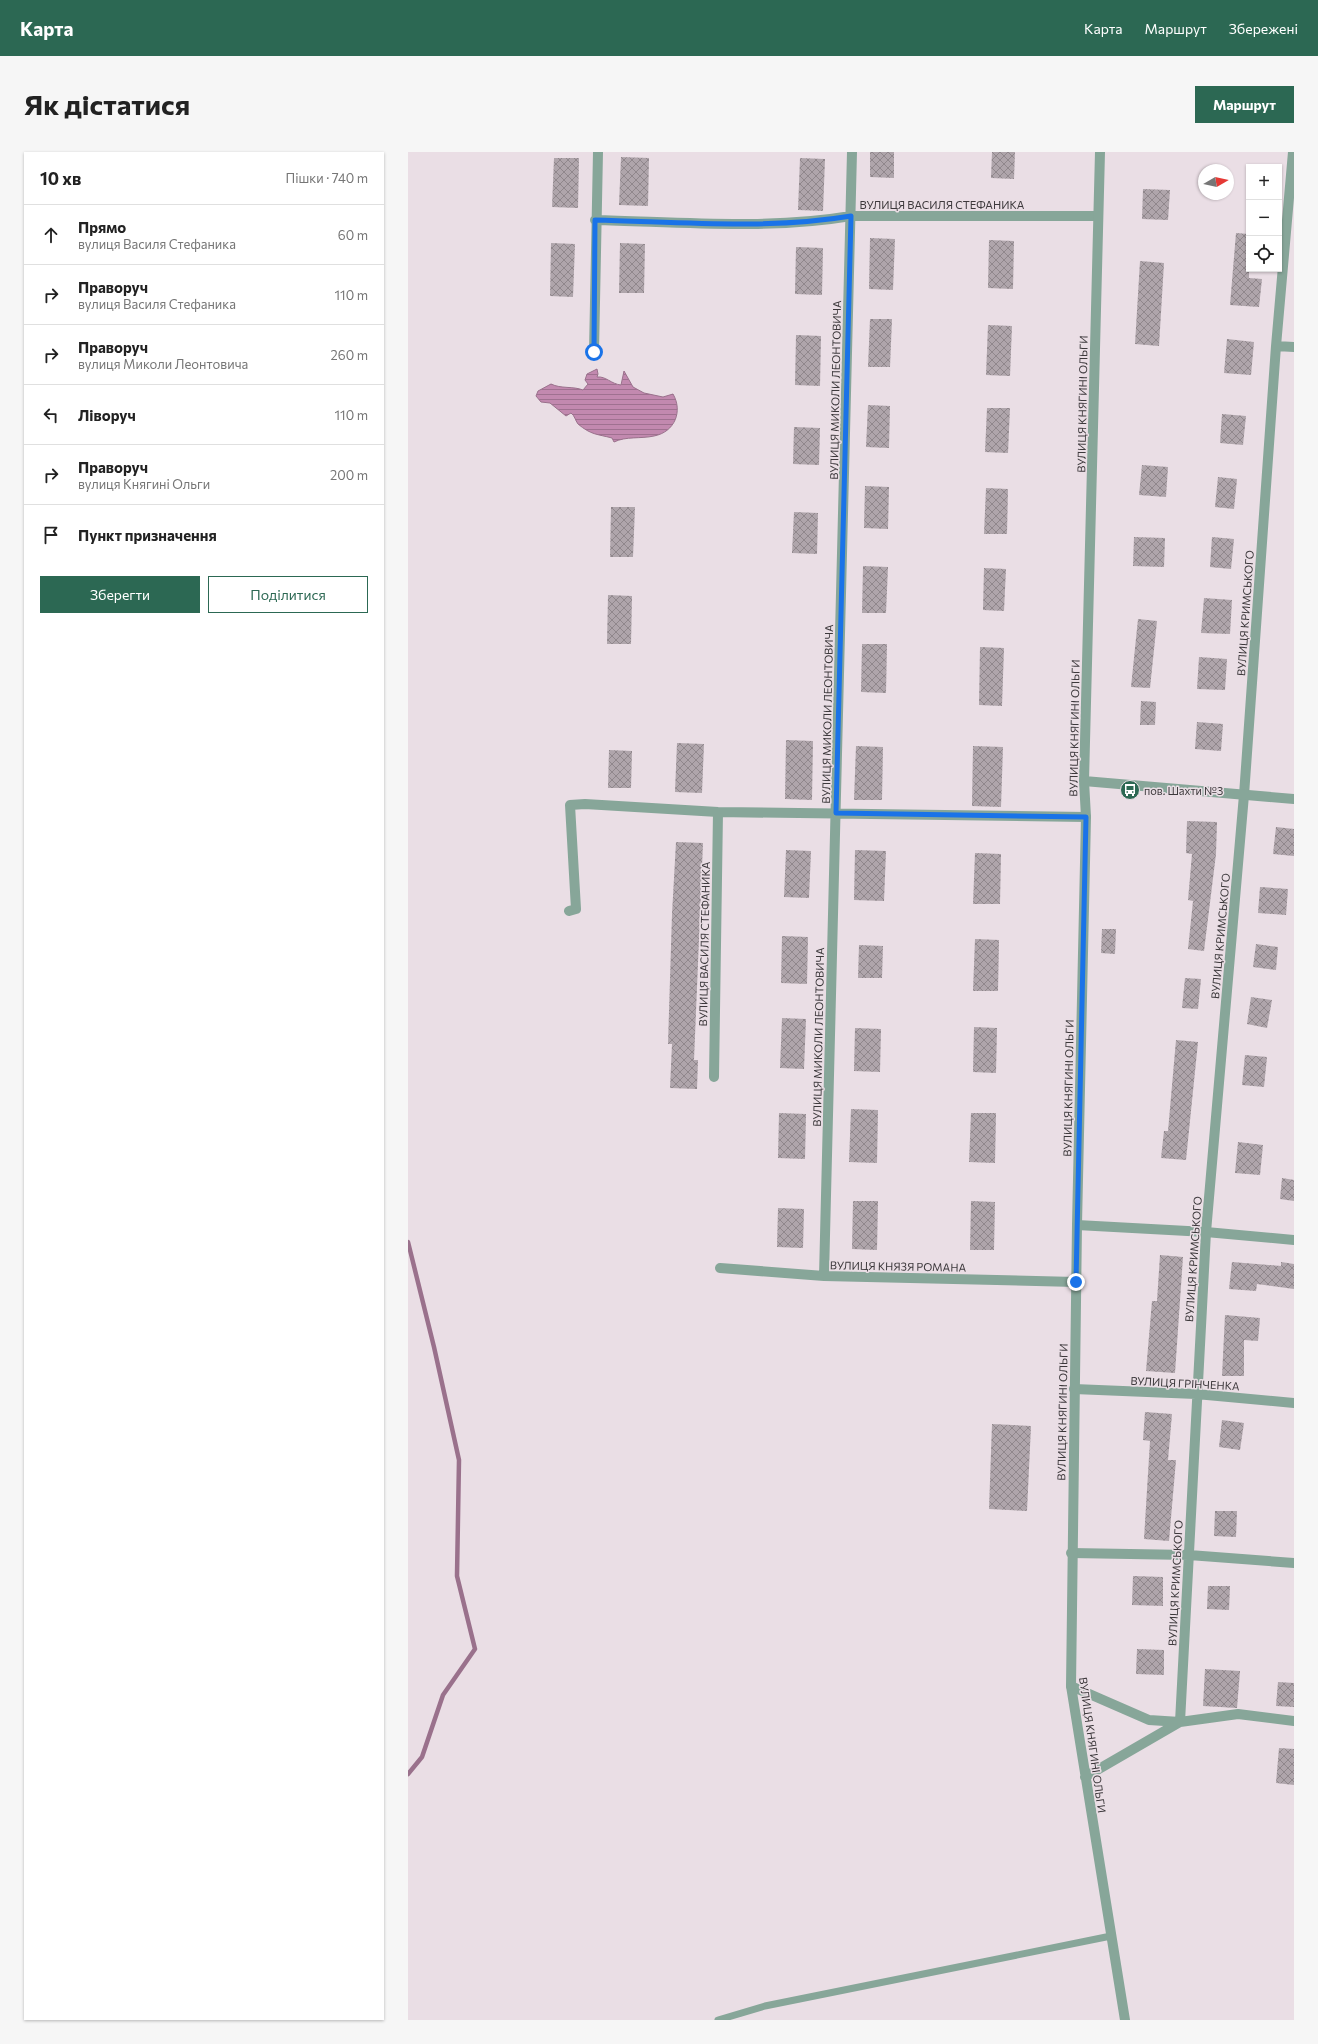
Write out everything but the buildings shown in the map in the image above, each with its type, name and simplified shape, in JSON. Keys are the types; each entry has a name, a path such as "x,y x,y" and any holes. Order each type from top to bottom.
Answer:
{"street":[{"path":"594,352 595,220 598,152"},
{"name":"ВУЛИЦЯ МИКОЛИ ЛЕОНТОВИЧА","path":"824,1276 852,152"},
{"name":"ВУЛИЦЯ КНЯГИНІ ОЛЬГИ","path":"1100,152 1084,781 1086,817 1071,1553 1071,1686 1110,1936 1125,2020"},
{"name":"ВУЛИЦЯ КРИМСЬКОГО","path":"1180,1722 1196,1394 1206,1232 1244,795 1276,346 1293,152"},
{"name":"ВУЛИЦЯ ВАСИЛЯ СТЕФАНИКА","path":"595,220 742,223 817,222 851,216 1098,216"},
{"path":"1276,346 1294,348"},
{"path":"1084,781 1294,799"},
{"path":"569,910 576,909 570,805 585,804 718,812 1086,817"},
{"name":"ВУЛИЦЯ ВАСИЛЯ СТЕФАНИКА","path":"714,1077 718,812"},
{"path":"1077,1225 1206,1232 1294,1240"},
{"name":"ВУЛИЦЯ КНЯЗЯ РОМАНА","path":"720,1268 824,1276 1076,1282"},
{"name":"ВУЛИЦЯ ГРІНЧЕНКА","path":"1074,1389 1196,1394 1294,1403"},
{"path":"1071,1553 1189,1554 1294,1564"},
{"path":"1071,1686 1149,1720 1180,1722 1238,1714 1294,1721"},
{"path":"1085,1777 1180,1722"}],"lane":[{"path":"718,2020 765,2006 1110,1936"}],"shaded area":[{"path":"597,369 597,377 621,385 624,371 633,387 644,393 663,397 673,394 676,401 677,414 672,425 661,434 649,437 623,439 614,442 612,438 594,434 587,430 578,424 571,413 566,416 550,403 541,402 536,396 538,391 551,384 583,390 588,384 585,380 587,374"}],"waterway":[{"path":"408,1242 434,1347 459,1460 457,1576 475,1649 443,1695 422,1757 408,1774"}],"place":[{"name":"пов. Шахти №3","path":"1130,790"}],"route":[{"path":"594,352 595,220 734,224 817,222 851,216 836,813 1086,817 1076,1282"}]}
